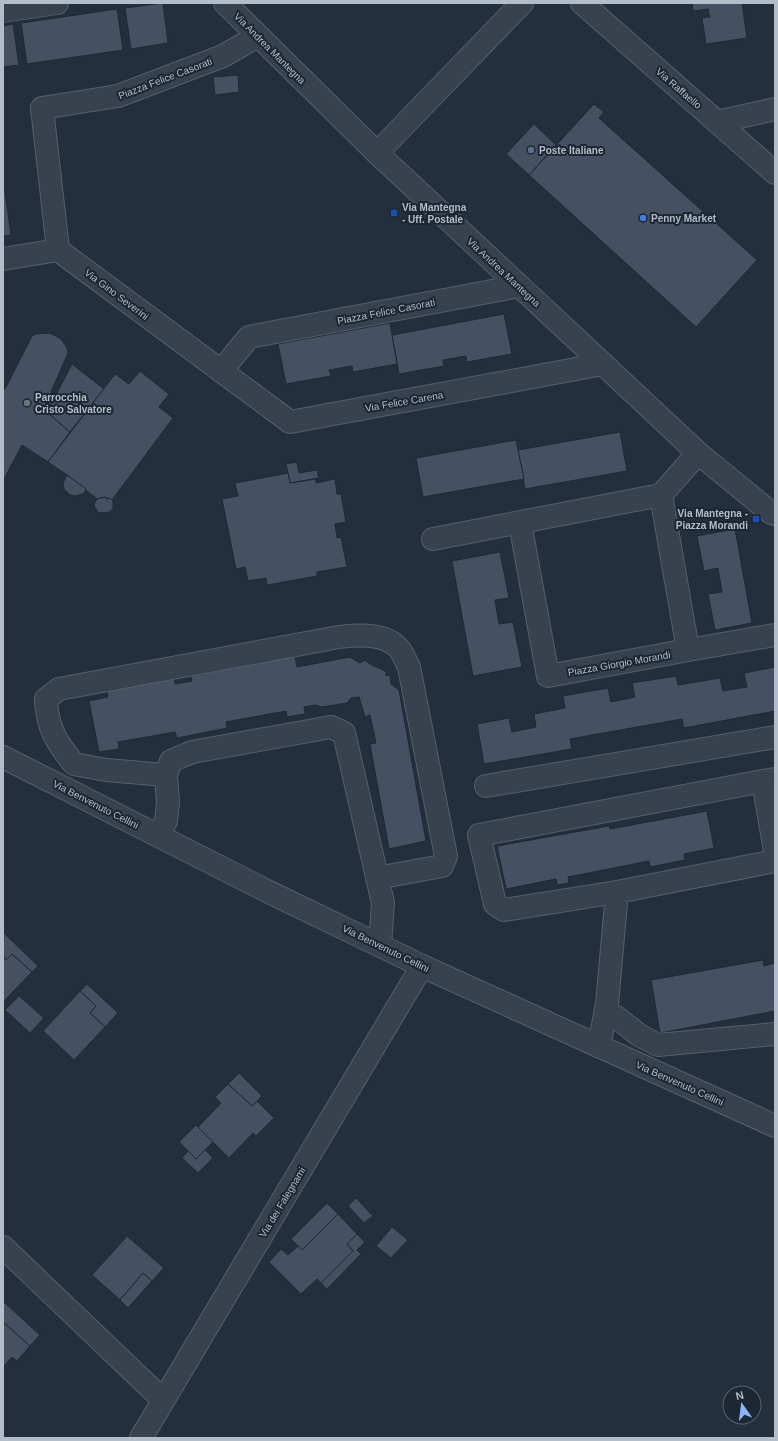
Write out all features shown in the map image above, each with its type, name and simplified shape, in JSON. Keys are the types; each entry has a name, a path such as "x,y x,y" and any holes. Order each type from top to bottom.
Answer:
{"street":[{"path":"3,11 57,3"},
{"name":"Via Andrea Mantegna","path":"225,3 377,153 698,453 770,512 775,514"},
{"path":"377,153 522,3"},
{"name":"Via Raffaello","path":"582,3 775,173"},
{"name":"Piazza Felice Casorati","path":"58,250 42,108 118,96 223,56 258,36"},
{"path":"717,122 775,109"},
{"path":"3,259 58,250"},
{"name":"Via Gino Severini","path":"58,250 221,371"},
{"name":"Piazza Felice Casorati","path":"221,371 249,337 519,286"},
{"name":"Via Felice Carena","path":"221,371 290,422 603,364"},
{"path":"433,539 661,495 698,453"},
{"path":"661,495 688,650 775,635"},
{"name":"Piazza Giorgio Morandi","path":"520,523 548,676 688,650"},
{"path":"166,775 106,770 74,764 58,745 46,715 46,699 59,689 339,636 361,635 385,638 400,650 409,667 446,856 442,866 377,878"},
{"path":"158,835 166,821 168,803 166,775 171,761 192,752 331,727 344,733 383,903 380,945"},
{"path":"486,786 775,737"},
{"name":"Via Benvenuto Cellini","path":"7,766 158,835 269,892 422,966 775,1126"},
{"path":"775,851 769,780 479,835 495,904 504,910 617,892 775,861"},
{"path":"599,1046 605,1014 617,892"},
{"name":"Via dei Falegnami","path":"141,1438 422,966"},
{"path":"605,1014 616,1017 639,1036 658,1045 775,1034"},
{"path":"3,1247 163,1400"}],"building":[{"path":"163,3 168,43 131,49 125,8"},
{"path":"692,3 742,3 747,38 706,44 702,18 710,17 708,9 693,11"},
{"path":"117,9 123,50 27,64 21,23"},
{"path":"13,24 19,65 3,67 3,26"},
{"path":"238,75 239,92 215,95 213,77"},
{"name":"Penny Market","path":"594,104 604,112 599,118 757,260 696,327 529,175"},
{"name":"Poste Italiane","path":"534,124 556,145 529,175 506,154"},
{"path":"5,192 11,235 3,236 3,193"},
{"path":"504,314 512,354 467,362 466,356 443,360 444,366 399,374 392,335"},
{"path":"390,323 397,364 353,372 352,366 329,370 331,376 286,384 278,344"},
{"name":"Parrocchia Cristo Salvatore","path":"50,333 61,339 67,348 68,353 51,392 56,395 47,412 70,432 48,462 22,445 3,481 3,388 5,389 32,336 36,334"},
{"path":"72,364 104,389 70,432 47,412"},
{"path":"140,371 169,394 159,407 173,418 112,500 105,497 97,499 48,462 115,374 129,384"},
{"path":"620,432 627,471 525,489 518,450"},
{"path":"516,440 524,479 423,497 416,458"},
{"path":"297,462 299,473 317,470 319,478 290,483 286,464"},
{"path":"288,473 290,483 316,479 316,483 335,479 337,494 341,494 346,522 335,524 337,538 341,537 347,567 317,572 317,576 267,585 266,578 248,581 245,567 236,569 222,499 238,496 235,483"},
{"path":"67,475 86,489 85,492 76,496 70,495 64,489 63,483"},
{"path":"105,497 107,499 110,498 113,501 113,508 110,512 99,513 94,506 95,502 97,499"},
{"path":"735,529 752,623 715,630 708,594 722,592 718,568 704,571 697,536"},
{"path":"500,552 509,598 495,600 499,624 513,622 522,667 473,676 452,561"},
{"path":"295,656 297,667 350,657 360,663 365,660 387,672 385,675 390,676 391,684 399,690 426,841 389,849 370,744 376,743 370,715 365,717 359,697 351,698 347,703 322,707 316,705 304,707 305,714 287,717 286,711 226,722 227,728 177,738 175,732 118,742 119,749 99,752 89,701 108,697 107,691 174,678 175,684 192,681 191,676"},
{"path":"775,667 775,711 684,728 682,719 570,739 572,749 484,764 477,724 509,718 512,732 536,727 534,714 565,708 563,696 608,688 611,702 635,697 632,683 676,676 678,685 720,678 723,691 747,687 744,673"},
{"path":"707,811 714,848 684,854 685,860 650,867 649,861 568,877 569,883 557,885 556,879 506,889 497,846 609,826 610,829"},
{"path":"4,933 38,966 32,972 12,954 6,960 3,956"},
{"path":"12,954 32,972 3,1002 3,956 6,960"},
{"path":"763,960 764,966 775,963 775,1011 660,1033 651,980"},
{"path":"87,984 118,1013 105,1027 90,1013 96,1006 80,991"},
{"path":"80,991 96,1006 90,1013 105,1027 74,1060 43,1031"},
{"path":"19,996 44,1018 30,1033 5,1010"},
{"path":"239,1073 262,1096 252,1106 228,1084"},
{"path":"228,1084 252,1106 257,1101 274,1118 256,1136 253,1133 229,1158 198,1127 221,1103 215,1097"},
{"path":"196,1125 213,1142 196,1159 179,1142"},
{"path":"205,1150 213,1158 198,1173 182,1158 188,1151 196,1159"},
{"path":"356,1198 373,1216 364,1223 348,1206"},
{"path":"327,1203 338,1214 302,1250 291,1239"},
{"path":"338,1214 357,1234 347,1244 353,1251 321,1283 317,1279 301,1294 269,1262 281,1249 288,1255 298,1246 302,1250"},
{"path":"392,1227 408,1240 391,1258 376,1246"},
{"path":"357,1234 365,1242 357,1250 361,1254 327,1289 321,1283 353,1251 347,1244"},
{"path":"127,1236 164,1268 152,1281 143,1273 120,1300 92,1275"},
{"path":"143,1273 152,1281 128,1308 120,1300"},
{"path":"5,1303 40,1335 30,1346 3,1322 3,1305"},
{"path":"3,1322 30,1346 17,1361 12,1357 3,1367"}],"place":[{"name":"Poste Italiane","path":"531,150"},
{"name":"Via Mantegna - Uff. Postale","path":"394,213"},
{"name":"Penny Market","path":"643,218"},
{"name":"Parrocchia Cristo Salvatore","path":"27,403"},
{"name":"Via Mantegna - Piazza Morandi","path":"756,519"}]}
